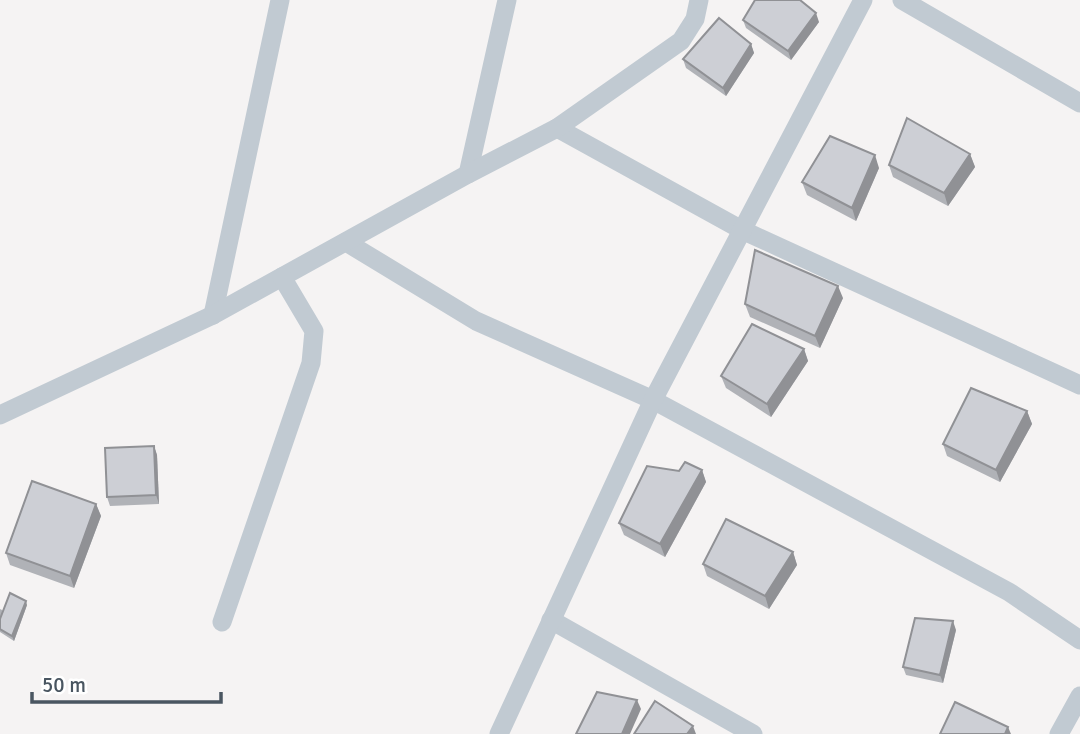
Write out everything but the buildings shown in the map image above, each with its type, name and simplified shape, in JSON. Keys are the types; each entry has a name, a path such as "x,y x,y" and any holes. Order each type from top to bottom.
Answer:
{"street":[{"path":"213,315 280,0"},
{"path":"468,174 507,0"},
{"path":"0,415 213,315 468,174 558,128 681,41 695,19 699,0"},
{"path":"499,734 653,400 863,0"},
{"path":"902,0 1080,103"},
{"path":"558,128 741,230 1080,385"},
{"path":"346,242 476,320 653,400 1009,592 1080,640"},
{"path":"222,622 311,363 314,331 282,277"},
{"path":"551,620 753,734"},
{"path":"1059,734 1080,696"}]}
